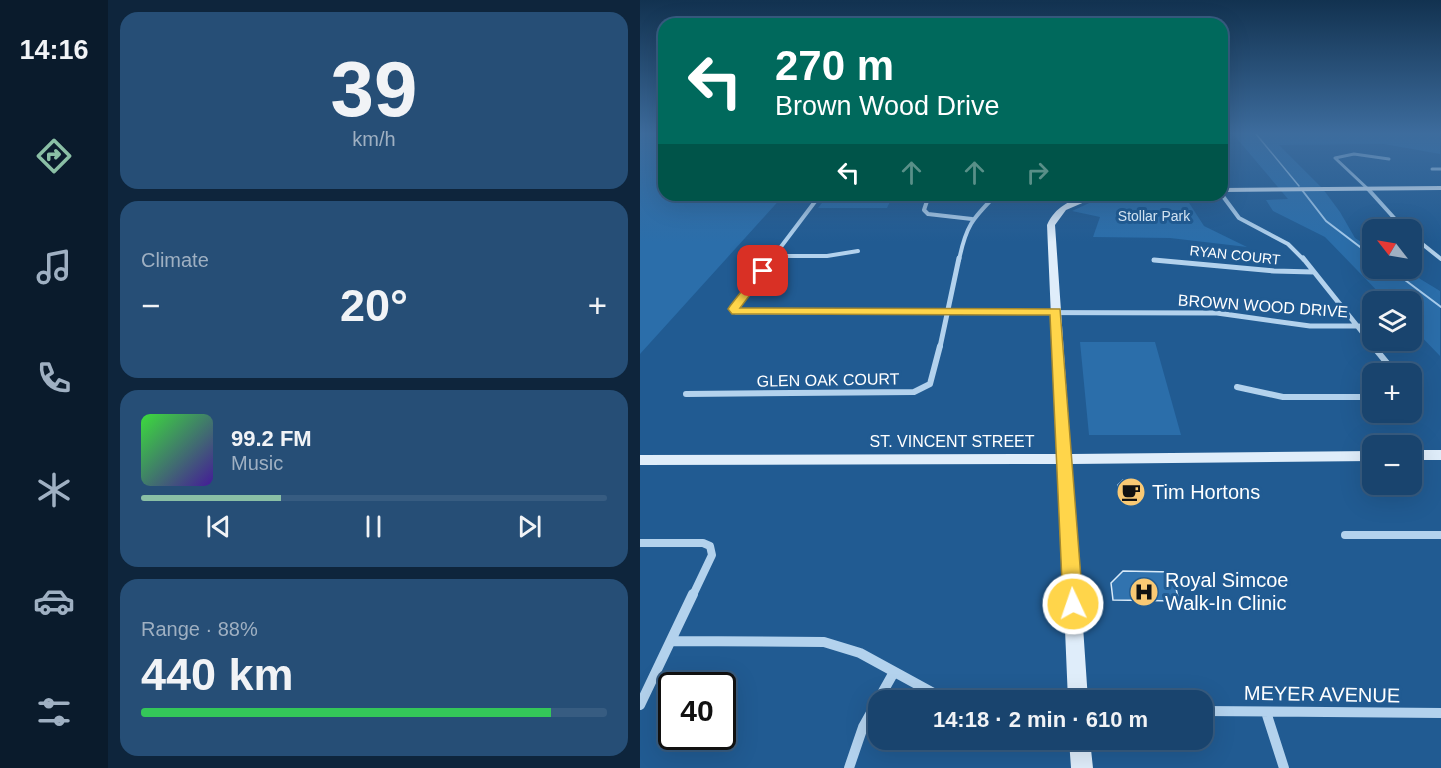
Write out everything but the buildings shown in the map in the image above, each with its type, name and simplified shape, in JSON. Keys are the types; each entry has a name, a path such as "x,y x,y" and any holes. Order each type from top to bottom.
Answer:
{"street":[{"path":"1348,170 1395,219"},
{"path":"1228,192 1441,188"},
{"name":"BROWN WOOD DRIVE","path":"816,201 736,306 734,309 736,312 1217,313 1310,326 1358,326"},
{"path":"928,201 924,210 928,214 972,219"},
{"path":"947,312 964,235 972,219 990,201"},
{"path":"1078,690 1052,220 1066,206 1079,201"},
{"path":"1228,201 1239,218 1288,244 1314,272 1387,363"},
{"path":"1422,244 1441,259"},
{"path":"775,256 827,256 858,251"},
{"name":"RYAN COURT","path":"1154,260 1206,263 1276,272 1314,272"},
{"name":"GLEN OAK COURT","path":"686,394 914,392 930,384 947,312"},
{"path":"1237,387 1283,397 1362,397"},
{"path":"1422,455 1441,455"},
{"name":"ST. VINCENT STREET","path":"640,460 1362,456"},
{"path":"1345,535 1441,535"},
{"path":"640,543 693,542 710,546 712,555 640,705"},
{"path":"672,640 824,642 859,653 927,690"},
{"path":"849,768 863,727 894,672"},
{"name":"MEYER AVENUE","path":"1213,711 1441,713"},
{"path":"1266,712 1284,768"},
{"path":"1081,750 1082,768"}],"green space":[{"path":"640,170 658,170 658,201 779,201 640,354"},
{"path":"1263,170 1304,170 1323,189 1355,238 1362,243 1362,275 1325,237 1273,211 1266,200 1288,199"},
{"path":"823,201 890,201 887,208 818,208"},
{"name":"Stollar Park","path":"1094,201 1188,201 1204,226 1247,247 1170,238 1093,237 1100,217 1072,211"},
{"path":"1366,279 1420,279 1440,291 1440,356 1422,337 1422,291 1377,291"},
{"path":"1080,342 1155,342 1181,435 1089,435"}],"waterway":[{"path":"1286,170 1299,186"},
{"path":"1302,190 1326,221 1362,248"},
{"path":"1404,279 1441,307"}],"place":[{"name":"Tim Hortons","path":"1131,492"},
{"name":"Royal Simcoe Walk-In Clinic","path":"1144,592"}],"route":[{"path":"763,271 734,309 736,312 1056,312 1073,604"}]}
